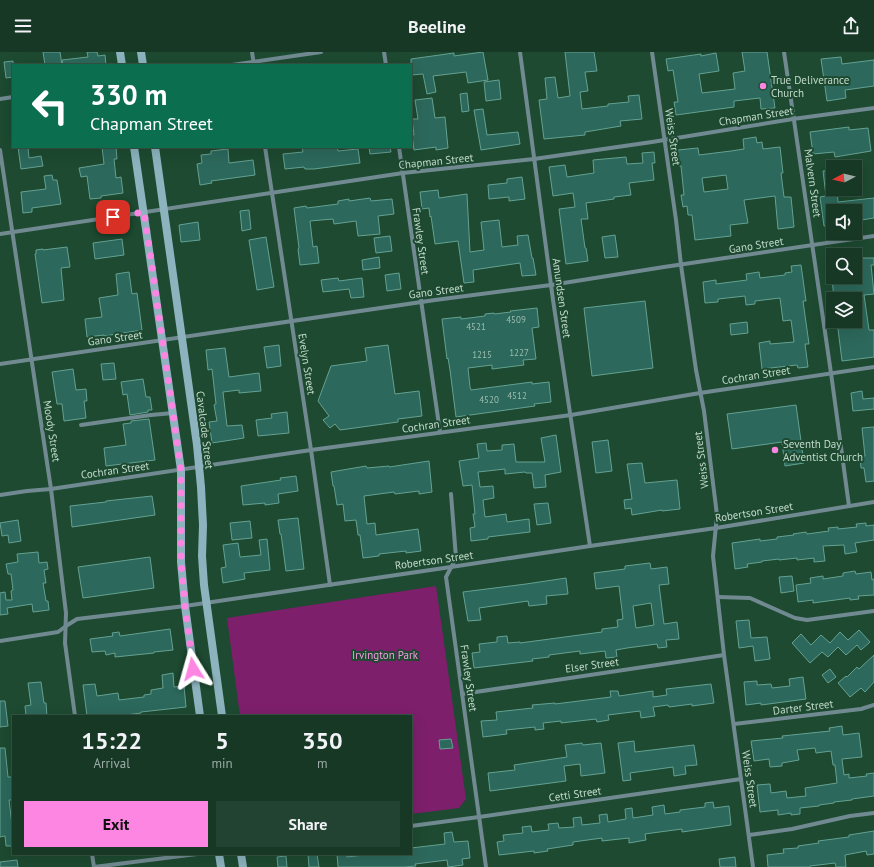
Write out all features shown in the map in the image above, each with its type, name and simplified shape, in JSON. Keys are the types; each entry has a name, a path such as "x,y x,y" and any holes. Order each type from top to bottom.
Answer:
{"main road":[{"path":"120,52 122,64"},
{"path":"141,52 143,64"},
{"path":"134,148 181,470 181,562 185,606 200,715"},
{"name":"Cavalcade Street","path":"155,148 199,467 202,510 203,570 206,603 222,715"},
{"path":"219,855 221,867"},
{"path":"241,855 243,867"}],"street":[{"path":"252,52 253,63"},
{"path":"242,64 321,52"},
{"path":"384,52 386,64"},
{"name":"Amundsen Street","path":"520,52 551,285 590,546"},
{"name":"Weiss Street","path":"652,52 696,370 704,411 717,516 713,556 724,655 753,867"},
{"name":"Malvern Street","path":"784,52 849,506"},
{"path":"0,99 12,97"},
{"name":"Chapman Street","path":"0,234 403,173 534,159 874,108"},
{"name":"Evelyn Street","path":"265,148 330,585"},
{"name":"Frawley Street","path":"399,148 440,432"},
{"name":"Moody Street","path":"0,150 51,489 66,613 65,643 75,715"},
{"name":"Gano Street","path":"0,364 421,302 551,285 874,236"},
{"name":"Cochran Street","path":"0,495 28,490 51,489 311,450 571,415 700,393 874,367"},
{"path":"81,425 173,413"},
{"name":"Frawley Street","path":"452,494 456,558 446,577 486,867"},
{"name":"Robertson Street","path":"0,641 58,632 77,619 185,606 330,585 716,528 874,502"},
{"path":"718,597 750,598 795,618 807,620 874,611"},
{"name":"Elser Street","path":"462,694 724,655"},
{"name":"Darter Street","path":"734,724 861,710 874,705"},
{"name":"Cetti Street","path":"412,826 741,779"},
{"path":"749,834 792,828 850,816 874,813"},
{"path":"92,855 94,867 189,855"}],"green space":[{"name":"Irvington Park","path":"436,586 466,799 459,808 412,814 412,715 240,715 227,618"}],"building":[{"path":"43,52 60,52 62,64 45,64"},
{"path":"87,52 97,52 98,56 105,55 106,64 63,64 62,60 88,57"},
{"path":"483,52 488,80 468,83 466,72 433,76 436,92 427,94 423,74 412,75 411,59 454,53 454,56"},
{"path":"565,52 594,52 597,71 585,72 588,91 580,92 582,109 629,102 628,96 639,95 642,119 620,121 621,126 585,132 585,135 544,139 539,100 547,99 545,78 555,77 558,98 570,96"},
{"path":"742,52 767,52 775,108 761,109 760,98 734,101 734,107 676,115 674,102 678,102 673,70 668,71 666,59 716,53 719,71 699,74 702,93 735,89 733,73 745,71"},
{"path":"841,57 842,64 874,60 874,86 845,90 846,98 827,101 821,59"},
{"path":"13,61 12,77 6,78 4,62"},
{"path":"499,80 501,99 486,101 484,82"},
{"path":"467,93 469,111 462,112 460,94"},
{"path":"432,98 435,118 445,117 448,148 436,150 436,147 414,150 412,119 418,119 415,100"},
{"path":"483,109 487,135 518,132 520,144 481,150 474,110"},
{"path":"849,127 849,130 868,128 871,151 835,157 834,152 813,154 810,132"},
{"path":"756,137 757,143 762,142 763,149 780,147 784,197 791,197 794,227 778,229 775,196 744,200 748,223 730,225 731,236 695,240 692,215 688,215 687,206 683,207 681,195 684,195 678,150 698,148 699,155 744,149 743,139","holes":["726,175 728,189 704,192 702,178"]},
{"path":"18,148 28,148 29,158 41,156 43,166 21,169"},
{"path":"102,148 116,148 117,159 114,159 116,178 121,177 123,193 90,199 87,176 81,177 79,168 104,164"},
{"path":"302,148 337,148 338,151 358,149 360,163 314,169 305,169 304,167 285,169 283,154 303,152"},
{"path":"369,148 390,148 391,152 370,154"},
{"path":"228,149 229,163 253,160 255,175 211,181 212,183 200,185 197,164 202,163 201,155 211,154 211,151"},
{"path":"654,152 655,163 652,163 654,180 629,183 631,195 586,203 588,219 581,219 588,261 566,264 559,209 575,207 573,193 553,196 549,167 565,165 567,177 594,173 593,160 626,157 627,164 643,163 642,153"},
{"path":"823,171 826,171 826,196"},
{"path":"52,175 53,180 57,180 61,204 32,208 32,212 23,213 21,192 46,189 44,176"},
{"path":"522,177 525,199 509,201 509,197 489,199 488,185 507,183 507,179"},
{"path":"438,190 439,198 467,194 470,252 484,250 481,222 499,220 502,247 518,245 517,236 528,235 536,275 522,276 520,263 473,270 474,282 464,283 458,241 435,244 429,208 422,209 420,192"},
{"path":"838,196 838,202 874,198 874,218 862,220 862,204 826,204 826,226 824,226 820,197"},
{"path":"370,198 371,201 392,199 394,214 378,216 380,234 358,236 356,221 334,224 333,219 310,221 313,247 317,246 319,263 300,265 294,208 338,204 338,201"},
{"path":"249,210 251,229 242,231 240,211"},
{"path":"198,222 200,240 181,242 179,225"},
{"path":"615,235 618,257 605,258 602,237"},
{"path":"390,236 392,251 376,253 374,238"},
{"path":"266,237 274,287 257,290 249,240"},
{"path":"122,239 124,255 95,259 93,243"},
{"path":"67,247 70,267 61,268 64,300 42,303 35,254 36,250"},
{"path":"379,257 380,268 363,270 362,260"},
{"path":"862,258 874,258 874,265 871,265 874,294 864,295 869,330 874,330 874,357 842,361 838,328 862,328 862,292 833,292 833,284 862,284"},
{"path":"801,265 806,301 803,301 809,344 805,344 808,367 798,368 797,365 762,369 759,343 770,341 770,344 794,342 791,320 783,321 780,298 755,301 755,304 746,305 745,296 718,299 718,302 705,303 703,282 716,280 716,284 747,280 746,274 759,272 760,278 785,275 785,273 792,272 791,266"},
{"path":"129,272 132,294 137,293 142,330 87,337 85,319 102,317 99,298 118,295 116,274"},
{"path":"399,273 401,289 387,291 385,275"},
{"path":"338,278 339,281 362,278 364,297 351,298 349,289 323,292 321,280"},
{"path":"645,301 653,368 592,376 584,308"},
{"path":"537,308 539,327 532,328 536,359 523,360 524,365 492,369 492,365 468,368 470,387 471,390 532,382 532,384 549,382 551,402 534,404 535,406 456,417 442,319 461,317 461,319 485,316 485,314"},
{"path":"747,322 748,333 731,335 730,324"},
{"path":"279,345 281,366 267,368 264,347"},
{"path":"388,345 395,394 419,391 422,416 398,419 398,422 340,430 335,424 330,428 323,420 329,416 318,401 331,366 367,361 365,348"},
{"path":"225,348 229,377 259,373 261,391 239,393 239,390 223,392 227,426 242,425 244,438 212,443 209,422 217,421 214,405 216,404 212,369 208,370 206,350"},
{"path":"114,363 116,379 103,380 101,364"},
{"path":"73,369 76,390 86,389 87,401 84,401 86,418 64,421 62,404 57,404 52,372"},
{"path":"143,379 146,397 150,397 152,410 130,415 127,394 123,395 121,382"},
{"path":"862,391 863,399 874,398 874,409 853,411 851,393"},
{"path":"796,405 804,463 785,466 782,442 732,449 727,414"},
{"path":"287,412 289,433 258,436 256,420 272,418 271,414"},
{"path":"149,419 155,460 106,466 104,448 126,445 123,424 131,423 131,421"},
{"path":"874,427 874,481 866,482 864,468 861,468 860,457 865,456 862,428"},
{"path":"556,435 561,472 545,475 546,487 534,488 532,473 525,472 505,474 505,469 478,472 480,487 493,486 494,498 483,500 485,517 506,514 507,522 529,519 530,532 488,537 488,539 471,541 470,528 475,527 472,485 463,486 459,461 479,458 477,444 486,443 487,451 502,450 502,445 514,444 516,462 545,462 541,438"},
{"path":"608,440 612,471 596,473 592,442"},
{"path":"429,461 432,492 419,494 419,491 395,494 394,492 364,496 367,524 375,523 376,535 418,529 421,551 379,554 379,556 363,558 360,535 358,535 356,520 345,521 343,504 337,505 331,472 366,466 367,468 389,467"},
{"path":"642,463 645,483 677,480 680,509 662,510 632,515 631,508 625,509 624,500 632,499 627,464"},
{"path":"296,476 298,491 278,494 279,503 265,505 265,503 243,505 241,486 281,480 280,478"},
{"path":"152,496 155,515 72,527 70,506"},
{"path":"548,503 551,523 537,525 534,504"},
{"path":"298,518 304,569 286,571 278,520"},
{"path":"18,520 21,541 9,543 8,535 2,536 0,523"},
{"path":"250,521 252,538 232,540 230,523"},
{"path":"866,523 866,526 874,525 874,540 855,543 857,552 845,554 844,545 823,546 825,561 814,562 814,558 797,560 797,558 779,559 747,564 748,567 735,569 732,543 760,539 760,541 777,539 777,537 806,532 807,534 829,531 828,528 838,527 838,529 857,527 856,524"},
{"path":"267,539 270,570 244,573 245,579 223,583 221,568 226,567 223,545 238,543 240,557 261,555 259,540"},
{"path":"38,552 39,563 47,562 48,569 44,570 46,583 43,583 49,610 33,612 32,604 7,608 8,614 0,615 0,593 5,592 6,600 12,600 11,591 13,590 11,574 8,574 6,564 18,562 17,554"},
{"path":"150,557 154,588 83,598 78,567"},
{"path":"650,563 651,569 667,567 669,584 659,585 664,624 677,622 679,639 666,640 667,647 658,648 657,644 616,650 617,657 606,658 605,651 580,654 580,651 549,655 549,657 532,659 533,661 474,668 472,653 480,652 479,644 497,642 497,637 507,636 508,643 520,643 602,632 602,629 618,627 617,620 623,619 619,586 596,589 594,573 625,569 625,566","holes":["651,603 654,625 636,628 633,606"]},
{"path":"855,571 856,574 871,572 872,580 874,579 874,595 858,596 859,599 850,600 850,598 813,603 813,600 798,602 796,585 811,583 810,578 823,576 823,579 843,576 843,573"},
{"path":"792,576 794,591 781,593 779,577"},
{"path":"566,578 568,594 546,596 547,604 529,606 528,601 479,608 481,620 468,621 463,592"},
{"path":"749,620 751,638 767,637 770,659 755,661 753,646 739,648 736,621"},
{"path":"170,629 173,650 115,657 115,653 106,655 105,651 92,652 90,639 113,636 112,633 119,632 120,636"},
{"path":"859,630 870,642 861,650 857,645 846,655 838,647 828,657 822,652 810,663 792,643 801,634 811,645 821,635 830,643 840,632 848,640"},
{"path":"874,655 874,682 865,692 861,688 850,697 838,683 846,676 847,677 857,667 859,669"},
{"path":"830,669 836,677 828,683 822,675"},
{"path":"173,673 174,687 184,686 186,707 126,715 87,715 83,685 95,684 97,696 118,693 119,700 144,697 144,695 151,694 151,690 163,688 162,675"},
{"path":"803,677 806,699 761,705 761,703 746,705 744,682 757,681 757,685 771,684 772,688 790,686 789,679"},
{"path":"41,682 44,703 46,703 47,715 26,715 25,706 31,705 28,683"},
{"path":"711,684 714,703 692,706 692,704 669,707 668,705 653,707 655,716 641,718 640,711 608,715 609,720 597,722 596,719 561,723 561,721 543,723 544,729 535,730 535,727 506,730 507,734 483,737 481,721 497,720 496,712 533,708 532,705 555,704 611,697 610,691 618,691 619,696 653,691 653,697 667,695 666,689"},
{"path":"0,701 5,701 8,726 0,727"},
{"path":"842,726 843,735 859,733 862,757 842,759 844,775 849,774 849,778 867,776 866,774 874,773 874,796 800,808 800,814 791,815 791,813 778,815 778,810 760,812 757,785 770,784 771,793 786,791 787,798 806,796 805,788 837,783 835,765 833,765 831,751 816,753 815,748 797,750 799,760 782,763 782,766 770,767 769,759 754,761 751,741 830,731 829,728"},
{"path":"451,739 453,748 440,749 439,740"},
{"path":"634,741 635,752 694,745 697,765 685,766 686,774 674,776 673,767 630,773 631,780 623,781 618,743"},
{"path":"582,743 583,745 601,743 605,773 581,776 580,764 564,766 566,781 490,791 488,773 515,770 514,765 567,757 565,745"},
{"path":"0,748 5,748 8,777 12,777 12,800 9,800 12,825 12,846 6,846 5,836 0,837"},
{"path":"713,802 714,808 729,806 731,825 682,832 682,829 645,834 646,840 629,843 629,838 602,841 602,838 573,842 573,845 547,849 548,851 499,855 497,842 504,841 503,835 523,833 522,827 531,826 532,832 549,830 548,824 558,823 559,828 574,827 573,818 581,817 582,825 600,823 599,815 607,814 608,822 626,819 625,809 632,808 633,818 653,815 652,807 664,805 665,814 680,812 680,810 705,807 705,803"},
{"path":"874,831 874,854 867,855 866,851 845,855 846,867 836,867 835,863 810,867 768,867 767,855 784,853 783,849 798,848 798,846 819,843 818,841 849,837 849,835"},
{"path":"452,832 454,842 468,841 470,858 462,859 463,865 448,867 447,860 404,867 338,867 337,855 346,855 347,857 364,855 412,855 412,848 445,844 444,833"},
{"path":"308,855 317,855 319,867 309,867"},
{"path":"286,856 287,867 278,867 277,857"},
{"path":"735,857 736,867 720,867 719,859"},
{"path":"17,860 18,867 0,867 0,862"}],"place":[{"name":"True Deliverance Church","path":"763,86"},
{"name":"Seventh Day Adventist Church","path":"775,450"}],"route":[{"path":"113,217 144,212 181,470 181,562 193,669"}]}
